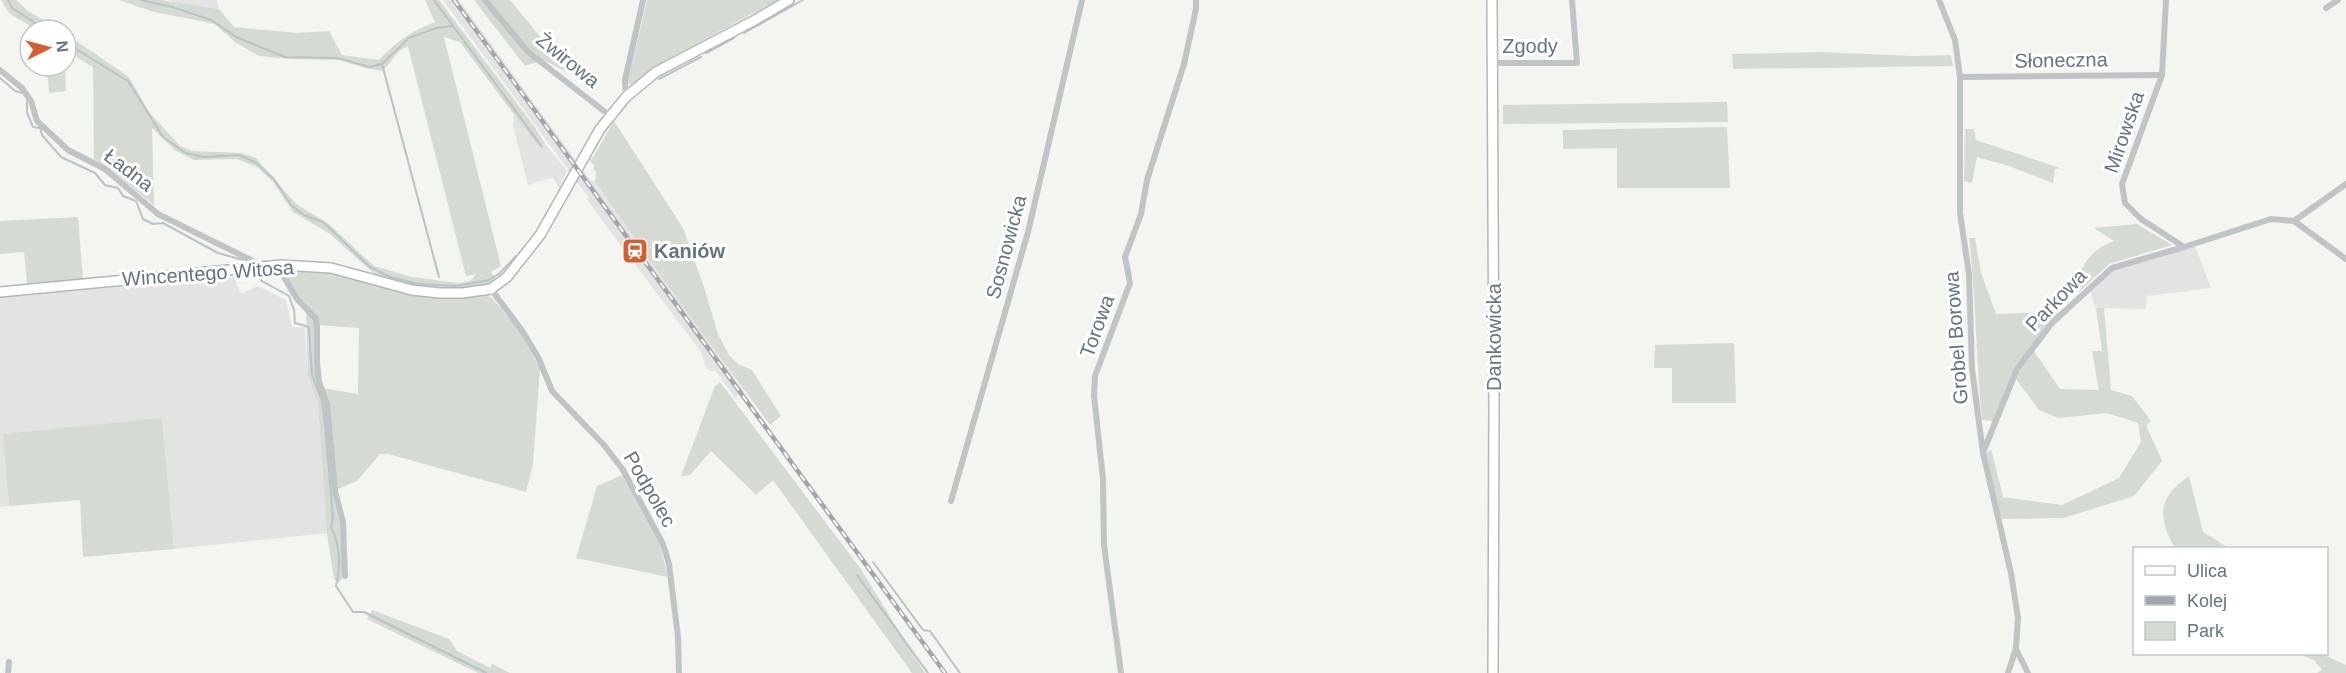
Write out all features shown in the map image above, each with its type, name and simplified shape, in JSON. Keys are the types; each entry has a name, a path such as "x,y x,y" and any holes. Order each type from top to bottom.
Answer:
{"street":[{"name":"Żwirowa","path":"484,0 528,52 609,115"},
{"path":"626,97 625,80 643,0"},
{"path":"491,289 507,277 540,235 577,167 609,115 626,97 656,72 789,0"},
{"name":"Sosnowicka","path":"951,501 1028,232 1082,0"},
{"name":"Torowa","path":"1121,673 1104,545 1103,479 1094,396 1095,376 1130,283 1125,257 1141,214 1147,180 1184,64 1196,0"},
{"name":"Dankowicka","path":"1492,0 1493,673"},
{"name":"Zgody","path":"1492,63 1577,63 1572,0"},
{"name":"Grobel Borowa","path":"1938,0 1955,40 1960,78 1960,213 1969,274 1972,369 1983,453 2011,573 2018,618 2016,648 2008,673"},
{"name":"Mirowska","path":"2166,0 2162,75 2122,184 2125,203 2141,219 2184,247"},
{"path":"2326,8 2338,0"},
{"name":"Ładna","path":"0,70 22,88 31,101 37,122 68,150 105,169 158,214 264,266"},
{"name":"Słoneczna","path":"1960,78 2162,75"},
{"path":"2294,221 2346,184"},
{"path":"2184,247 2271,219 2294,221 2346,259"},
{"name":"Parkowa","path":"1983,453 2017,369 2061,315 2112,268 2184,247"},
{"path":"281,265 284,277 297,299 315,318 317,325 319,382 327,404 335,491 342,522 345,576"},
{"name":"Wincentego Witosa","path":"0,292 281,265 331,268 403,288 440,293 491,289"},
{"name":"Podpolec","path":"491,289 529,341 552,391 604,445 623,470 663,544 669,564 678,637 679,673"},
{"path":"1979,423 1994,425"},
{"path":"2016,648 2028,673"},
{"path":"8,673 9,662"}],"shaded area":[{"path":"171,0 217,0 219,9 172,2"},
{"path":"443,0 459,0 591,181 593,180 744,391 735,398 716,371 710,371 705,366 701,352 604,223 587,199 588,197"},
{"path":"514,115 537,147 545,144 567,171 559,189 553,177 528,185 513,126"},
{"path":"2195,246 2211,288 2147,296 2146,309 2096,308 2090,292 2113,271"},
{"path":"234,277 241,294 258,286 286,300 292,327 305,327 308,376 318,404 327,533 174,549 162,419 4,434 9,506 0,507 0,297"}],"green space":[{"path":"1,0 16,0 40,18 18,18 9,13"},
{"path":"119,0 161,0 219,9 234,27 297,33 329,31 342,55 379,60 404,38 435,22 425,0 439,0 534,126 545,144 538,147 460,42 444,37 501,266 491,272 496,280 488,285 451,288 412,285 380,279 330,234 293,212 273,182 257,167 237,159 194,160 176,151 152,128 154,205 94,159 93,67 78,58 78,42 129,77 149,112 180,146 192,151 242,153 256,158 296,204 329,224 374,266 412,277 459,283 470,281 476,274 466,276 408,46 399,51 383,71 340,60 259,56 235,42 215,24 154,12"},
{"path":"474,0 510,0 571,74 543,60 525,66"},
{"path":"647,0 778,0 666,60 632,87 628,81"},
{"path":"1818,52 1914,56 1951,55 1953,66 1733,69 1732,54"},
{"path":"48,78 65,78 66,91 49,93"},
{"path":"1727,102 1728,122 1503,124 1503,105"},
{"path":"614,121 683,228 718,334 729,355 738,364 752,370 781,416 770,425 595,182 596,171 588,159 592,159"},
{"path":"1727,127 1730,188 1617,188 1617,148 1563,149 1563,130"},
{"path":"1965,129 1974,129 1976,140 2060,168 2055,169 2053,183 2009,166 1977,157 1972,183 1964,181"},
{"path":"78,217 83,279 27,284 24,252 0,254 0,221"},
{"path":"2137,224 2172,245 2109,264 2079,292 2074,290 2080,272 2092,254 2114,241 2094,228"},
{"path":"1969,238 1975,238 1981,273 1996,314 2059,312 2015,367 1993,421 1982,420"},
{"path":"285,270 339,275 412,294 440,298 486,294 492,298 522,334 540,369 533,464 526,492 388,454 380,454 357,481 336,490 322,388 358,394 359,328 318,325 285,276"},
{"path":"2096,308 2104,308 2111,390 2132,396 2151,421 2146,425 2162,461 2134,496 2064,518 2000,519 1986,453 1991,449 2003,497 2062,505 2119,478 2141,442 2138,423 2107,413 2058,418 2039,410 2016,379 2034,351 2060,389 2099,390 2092,351 2102,351"},
{"path":"306,311 314,320 315,325 315,364 325,404 341,523 343,577 339,583 334,579 327,533 318,404 308,376"},
{"path":"1734,343 1736,403 1672,403 1672,368 1654,368 1655,345"},
{"path":"720,382 860,568 925,673 912,673 773,480 756,495 711,451 690,475 681,476 715,386"},
{"path":"162,418 174,549 83,557 80,500 9,506 3,434"},
{"path":"622,475 660,545 668,577 576,558 597,486"},
{"path":"2189,476 2203,532 2227,547 2174,547 2163,517 2166,500"},
{"path":"372,610 449,639 457,651 490,668 492,664 510,673 478,673 367,619"},
{"path":"2302,655 2324,655 2346,665 2346,673 2317,673 2322,670 2314,660"}],"waterway":[{"path":"8,0 12,8 27,18"},
{"path":"141,0 211,20 236,37 285,57 337,58 370,67 382,64 409,38 436,28 453,26"},
{"path":"434,0 542,147"},
{"path":"744,33 803,0"},
{"path":"706,53 734,38"},
{"path":"78,50 128,81 163,137 186,153 203,157 238,155 255,162 274,179 291,205 304,215 323,222 370,267 390,277 419,284 456,286 489,280 500,273 516,256"},
{"path":"659,79 701,57"},
{"path":"382,64 439,277"},
{"path":"0,78 15,91 22,93"},
{"path":"27,100 27,113 33,127 40,128 42,135 61,157 95,173 105,185 118,188 123,196 136,201 143,219 153,224 163,223 218,253 243,260"},
{"path":"256,274 262,281 289,296 294,310 295,323 309,327 312,375 322,401 325,423 333,518 331,527 339,556 336,586 353,612 364,612 486,673"},
{"path":"873,562 923,630 930,631 960,673"},
{"path":"857,575 928,673"}],"railway":[{"path":"454,0 945,673"}],"place":[{"name":"Kaniów","path":"635,251"}]}
